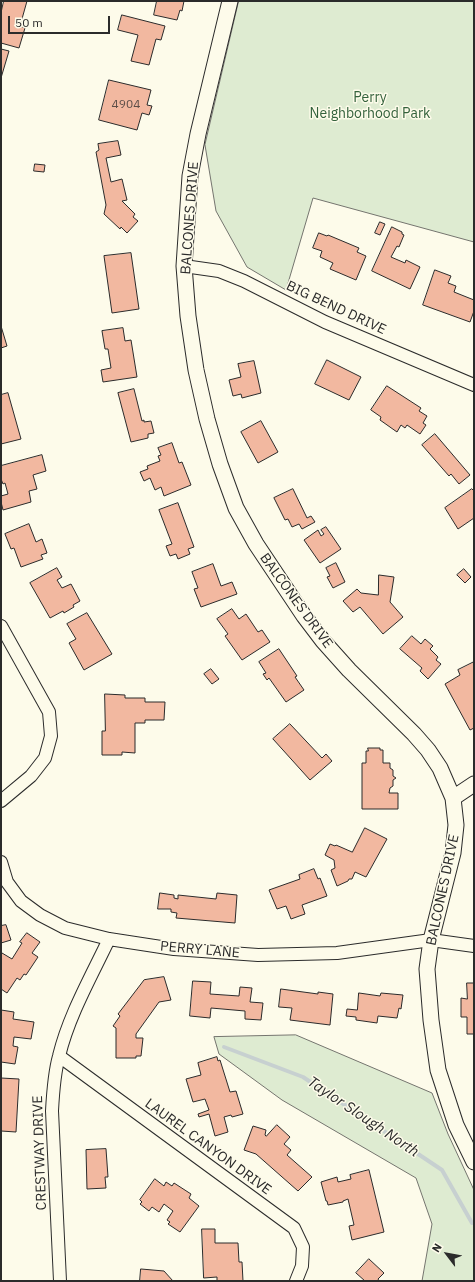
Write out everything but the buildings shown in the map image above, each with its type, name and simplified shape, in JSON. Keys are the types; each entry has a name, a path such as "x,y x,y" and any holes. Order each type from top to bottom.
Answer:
{"street":[{"name":"BALCONES DRIVE","path":"230,1 198,134 190,176 184,266 188,316 196,370 207,420 220,464 236,508 264,557 323,641 349,670 414,734 428,750 440,768 453,798 456,825 453,853 431,940 427,969 431,1020 438,1070 456,1125 474,1162"},
{"name":"BIG BEND DRIVE","path":"184,266 219,271 244,281 325,322 474,385"},
{"path":"1,626 49,712 50,736 45,758 31,776 1,801"},
{"path":"453,798 474,784"},
{"name":"PERRY LANE","path":"1,862 7,882 21,901 40,916 65,928 108,940 174,949 258,954 337,953 431,940 474,946"},
{"name":"CRESTWAY DRIVE","path":"60,1281 52,1111 54,1084 59,1056 71,1021 108,940"},
{"name":"LAUREL CANYON DRIVE","path":"59,1056 294,1228 303,1247 302,1266 296,1281"}],"green space":[{"name":"Perry Neighborhood Park","path":"239,1 474,1 474,242 313,198 286,290 247,267 216,211 205,145"},
{"path":"296,1035 432,1093 448,1134 474,1190 474,1281 422,1281 432,1224 416,1178 282,1100 219,1054 214,1037"}],"waterway":[{"name":"Taylor Slough North","path":"224,1047 303,1077 442,1170 472,1223"}]}
